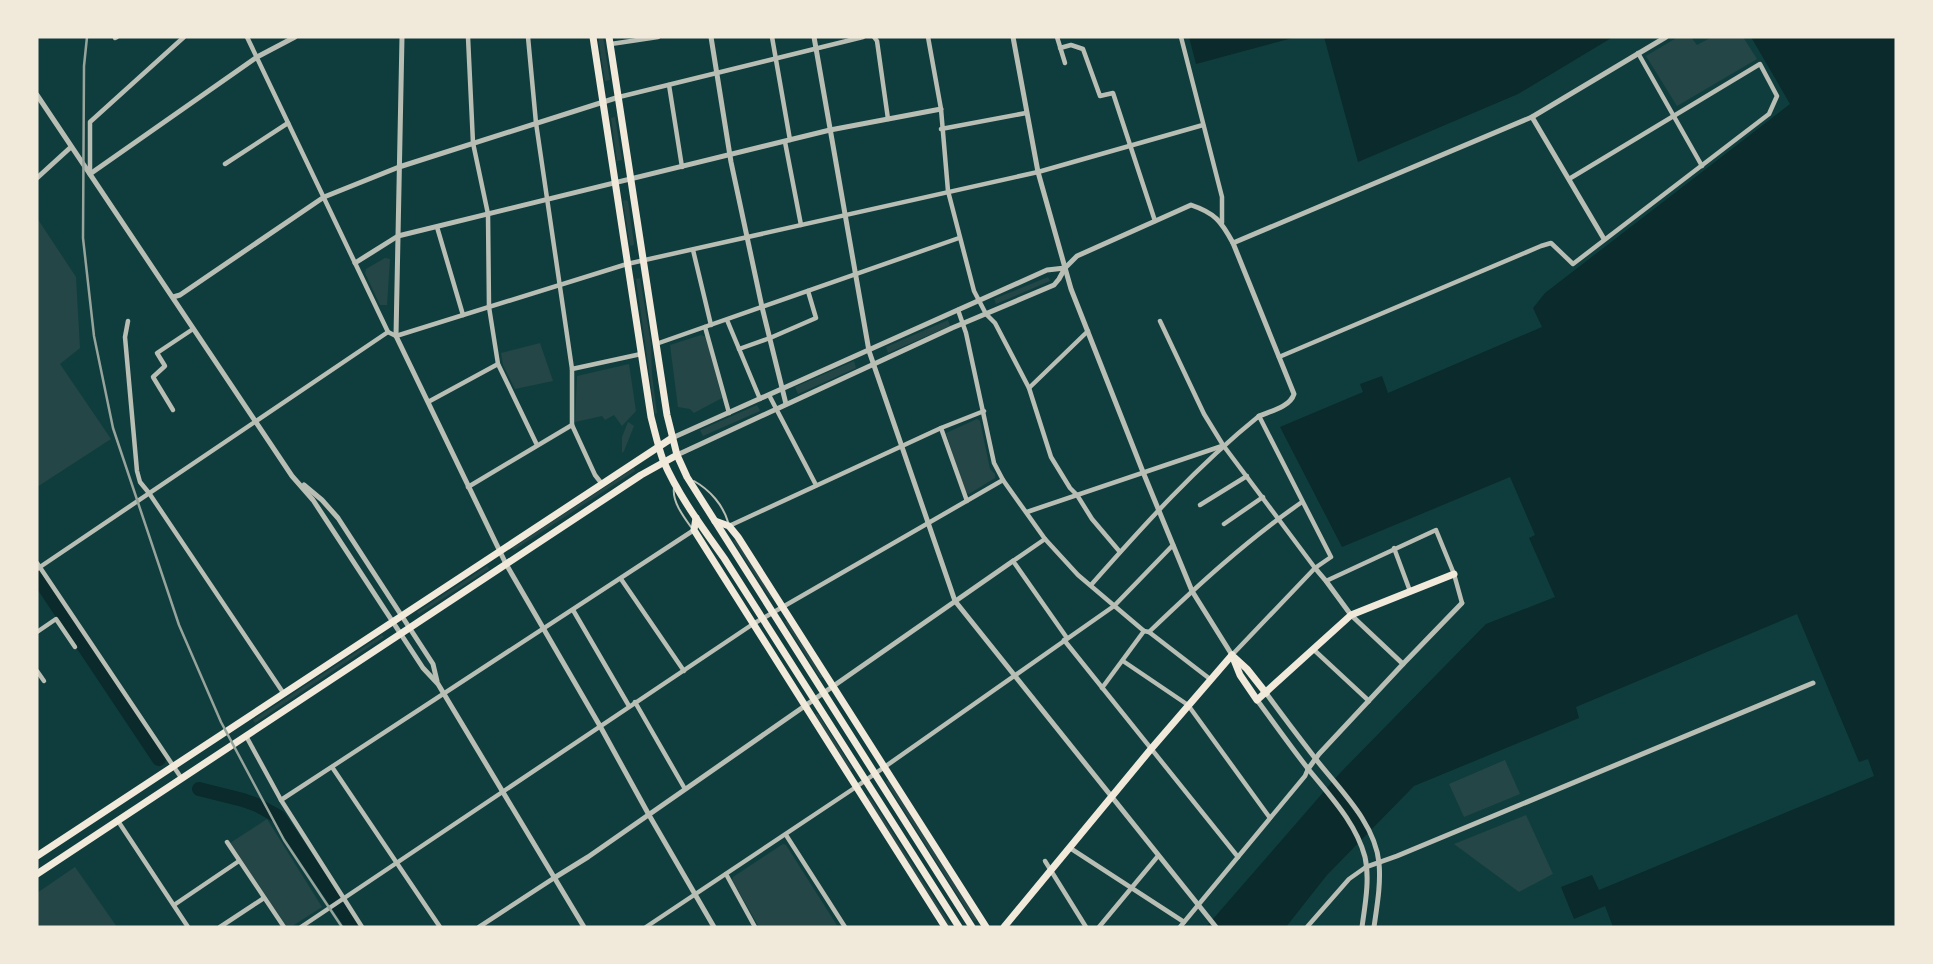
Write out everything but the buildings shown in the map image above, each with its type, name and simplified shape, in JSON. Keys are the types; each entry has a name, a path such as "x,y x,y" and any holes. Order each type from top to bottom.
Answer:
{"main road":[{"path":"593,37 640,354 651,418 664,461 696,519 763,618 959,927"},
{"path":"610,40 667,415 677,455 687,477 972,927"},
{"path":"37,856 672,439"},
{"path":"37,874 506,564 677,455"},
{"path":"696,519 694,530 945,927"},
{"path":"715,521 729,526 834,685 986,927"},
{"path":"725,537 729,526"},
{"path":"694,530 707,534"},
{"path":"1232,655 1240,676 1257,700 1351,615 1454,574"},
{"path":"1004,927 1232,655"},
{"path":"1232,655 1266,693"}],"street":[{"path":"90,174 90,122 184,37"},
{"path":"247,37 388,332 396,336 627,264 1038,173 1203,125"},
{"path":"90,174 257,58 295,37"},
{"path":"401,37 396,336 499,552 714,927"},
{"path":"468,37 473,143 488,214 489,307 498,363 537,445"},
{"path":"528,37 536,122 572,369 572,425 595,475 602,484"},
{"path":"610,40 658,37"},
{"path":"711,37 730,155 762,307 786,404"},
{"path":"772,37 801,225"},
{"path":"814,37 869,351 955,601 1216,927"},
{"path":"173,297 180,295 324,197 399,167 618,97 863,37"},
{"path":"874,37 877,41 888,120"},
{"path":"928,37 941,109 948,191 974,291 986,314 995,323 1029,388 1051,457 1092,519 1120,552"},
{"path":"1013,37 1038,173 1065,268 1192,591 1232,655 1315,568 1331,557 1259,416"},
{"path":"1057,37 1065,63"},
{"path":"1181,37 1222,197 1222,223"},
{"path":"1233,243 1532,117 1666,37"},
{"path":"1060,48 1071,45 1083,49 1100,96 1113,93 1155,220"},
{"path":"1639,53 1702,166"},
{"path":"1279,357 1541,246 1551,243 1573,264 1769,114 1777,96 1760,64 1569,180"},
{"path":"669,85 682,167"},
{"path":"37,95 292,476 313,499 423,668 438,684 584,927"},
{"path":"355,263 398,236 787,141 941,109"},
{"path":"941,129 1027,113"},
{"path":"1532,117 1604,239"},
{"path":"225,164 288,123"},
{"path":"37,178 71,147"},
{"path":"677,455 1054,285 1077,256 1191,205 1206,210 1222,223 1233,243 1294,394 1293,399 1259,416 1223,445 1158,509 1091,585"},
{"path":"436,227 463,315"},
{"path":"656,344 959,238"},
{"path":"693,250 711,325"},
{"path":"672,439 1047,270 1065,268"},
{"path":"739,349 817,318 808,291"},
{"path":"958,310 964,324 994,463 1003,480 1045,539 1078,575 1210,679"},
{"path":"727,320 760,399"},
{"path":"128,321 125,337 140,482 284,694"},
{"path":"1160,321 1204,414 1223,445 1351,615 1403,664"},
{"path":"705,327 729,413"},
{"path":"173,410 153,377 165,366 158,353 193,329"},
{"path":"1029,388 1088,331"},
{"path":"181,779 38,566 388,332"},
{"path":"572,369 640,354"},
{"path":"428,402 498,363"},
{"path":"769,395 816,485"},
{"path":"729,526 901,446 984,411"},
{"path":"468,487 572,425"},
{"path":"942,428 967,501"},
{"path":"1027,512 1223,445"},
{"path":"292,476 329,507 433,664 438,684"},
{"path":"1200,505 1247,476"},
{"path":"301,927 753,624 1003,480"},
{"path":"1224,524 1263,497"},
{"path":"1102,688 1147,632 1279,518 1302,502"},
{"path":"281,800 694,530"},
{"path":"1180,927 1305,776 1315,759 1462,603 1454,574 1436,530 1326,581"},
{"path":"479,927 649,815 1045,539"},
{"path":"646,927 875,774 1114,606 1173,545"},
{"path":"1394,548 1410,592"},
{"path":"1013,561 1102,688 1238,857"},
{"path":"621,579 684,671"},
{"path":"573,610 629,706"},
{"path":"37,632 56,619 75,647"},
{"path":"1313,649 1369,701"},
{"path":"1123,661 1188,705 1270,818"},
{"path":"37,671 44,681"},
{"path":"1307,927 1349,879 1366,867 1813,683"},
{"path":"1266,693 1358,813 1370,835 1378,862 1374,927"},
{"path":"1257,700 1349,822 1360,844 1366,867 1367,892 1362,927"},
{"path":"635,702 685,789"},
{"path":"246,736 342,901 362,927"},
{"path":"332,767 440,927"},
{"path":"118,821 188,927"},
{"path":"786,835 845,927"},
{"path":"227,842 284,927"},
{"path":"1070,848 1184,922"},
{"path":"1099,927 1158,856"},
{"path":"174,905 239,861"},
{"path":"1045,861 1086,927"},
{"path":"726,874 755,927"},
{"path":"220,927 264,898"},
{"path":"658,919 663,927"}],"lane":[{"path":"687,477 717,500 726,514 729,526"},
{"path":"676,485 673,493 676,501 694,530"}],"shaded area":[{"path":"598,37 603,37 610,80 605,81"},
{"path":"1189,37 1296,37 1196,64"},
{"path":"1324,37 1613,37 1518,94 1358,162"},
{"path":"1678,37 1691,37 1697,45 1712,37 1743,37 1757,59 1677,106 1646,56"},
{"path":"1751,37 1896,37 1896,927 1613,927 1605,906 1574,919 1561,887 1592,875 1599,890 1874,776 1868,759 1859,762 1797,614 1576,707 1579,718 1414,786 1327,875 1286,927 1206,927 1340,773 1486,624 1555,597 1529,538 1535,535 1510,477 1342,547 1280,427 1363,392 1360,384 1382,376 1388,393 1542,327 1533,308 1545,293 1790,104"},
{"path":"615,117 622,160 617,161 611,118"},
{"path":"623,201 628,201 634,244 632,246"},
{"path":"37,218 76,277 80,348 60,364 111,439 37,487"},
{"path":"385,258 390,259 387,305 380,305 365,273 366,269"},
{"path":"1048,277 1050,281 996,304 994,299"},
{"path":"640,278 651,344 655,414 636,279"},
{"path":"948,320 950,326 888,353 886,347"},
{"path":"701,335 706,337 722,398 694,413 690,409 678,407 670,345"},
{"path":"540,343 553,381 515,389 503,365 501,353"},
{"path":"854,361 856,368 798,394 795,387"},
{"path":"629,364 636,411 622,426 614,415 605,420 602,416 575,422 577,376"},
{"path":"757,405 760,411 703,436 700,430"},
{"path":"977,419 980,421 990,469 995,478 969,494 965,492 946,433"},
{"path":"628,422 634,426 622,453 622,437"},
{"path":"634,468 635,471 514,550 512,548"},
{"path":"736,539 772,597 770,598 733,541"},
{"path":"487,566 489,569 419,614 417,612"},
{"path":"788,620 823,677 820,678 785,622"},
{"path":"382,635 384,637 255,723 253,720"},
{"path":"816,714 852,768 850,771 815,716"},
{"path":"1505,760 1520,794 1464,817 1449,784"},
{"path":"890,779 977,918 976,921 886,782"},
{"path":"868,796 952,927 948,927 867,799"},
{"path":"1526,815 1553,874 1519,892 1454,844"},
{"path":"267,819 322,907 291,927 287,927 230,843"},
{"path":"783,844 838,927 759,927 732,880"},
{"path":"75,867 117,927 39,927 37,893"}],"waterway":[{"path":"37,576 159,759"},
{"path":"199,789 243,800 279,817 353,927"}],"railway":[{"path":"87,37 84,66 83,238 94,336 113,428 179,625 221,722 284,840 342,927"}]}
